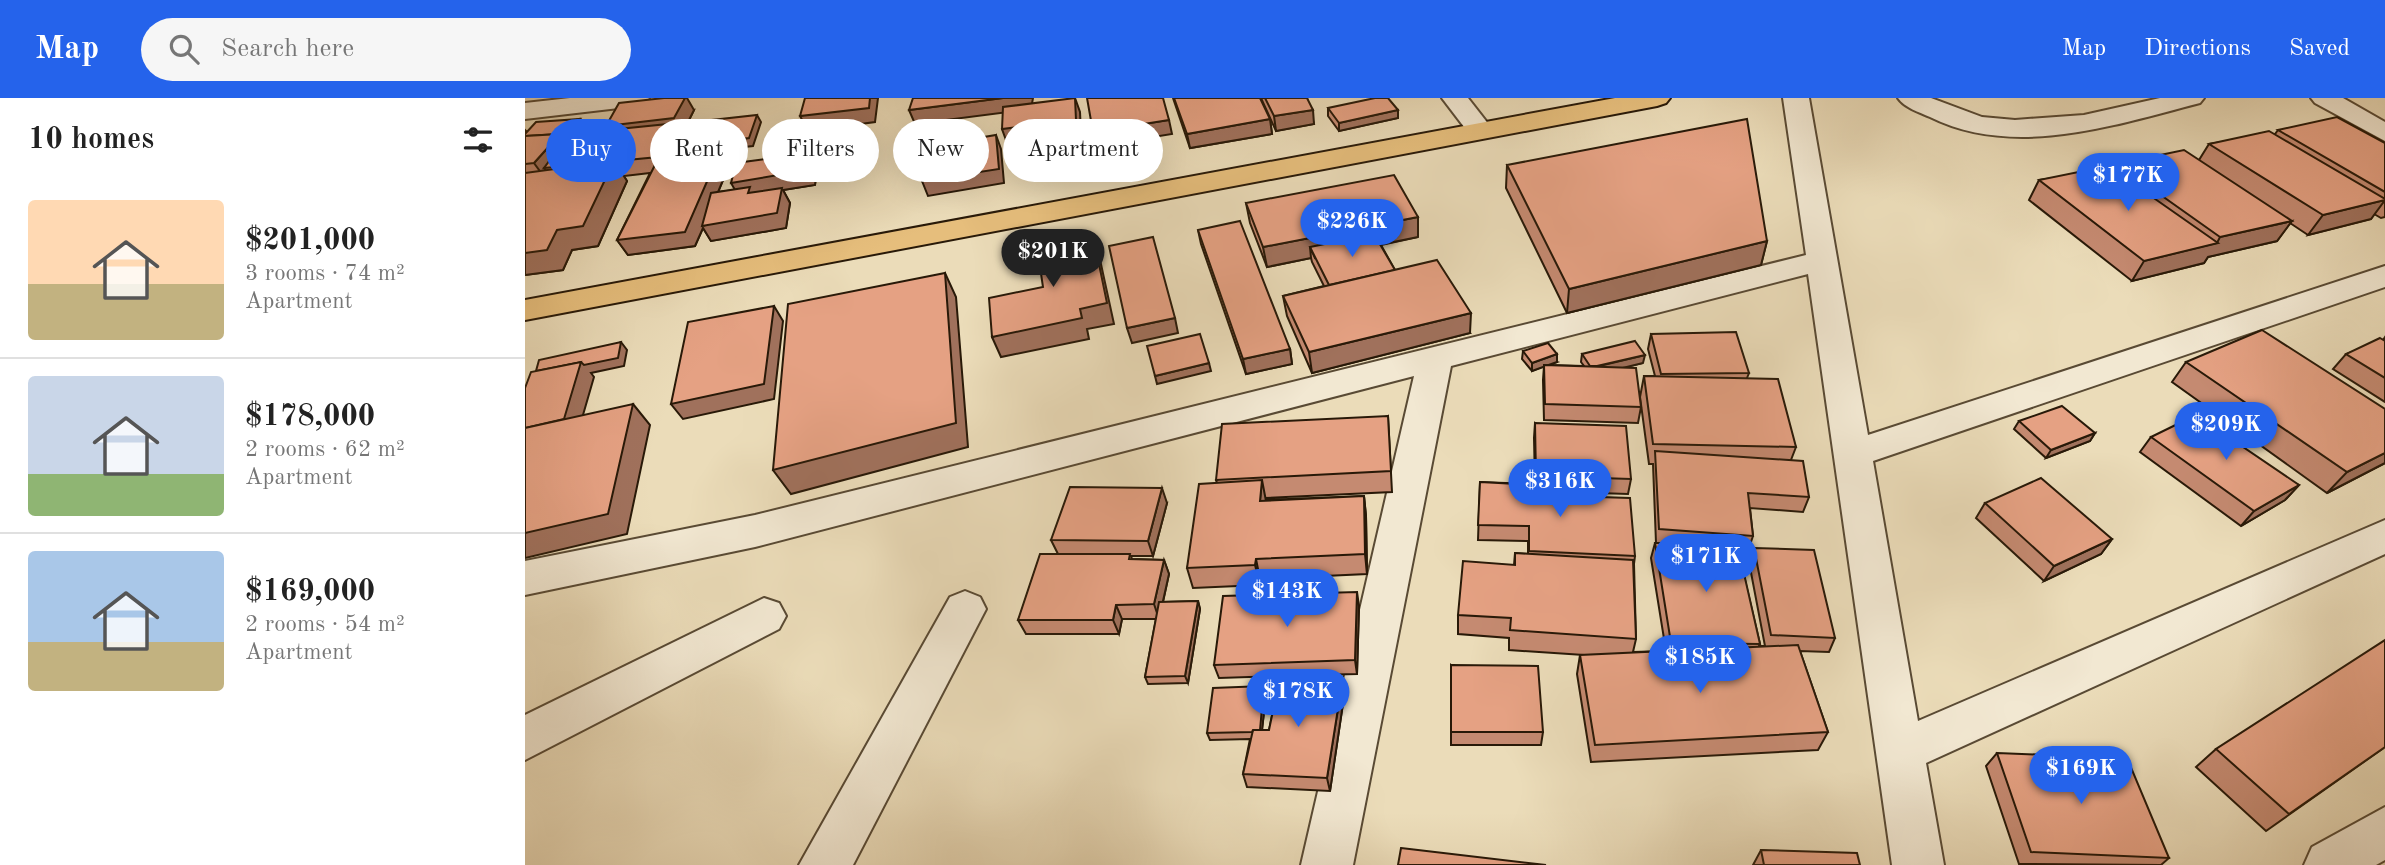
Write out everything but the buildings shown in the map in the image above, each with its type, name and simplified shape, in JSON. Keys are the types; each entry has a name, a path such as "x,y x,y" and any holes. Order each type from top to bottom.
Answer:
{"highway":[{"path":"525,310 1657,98"}],"street":[{"path":"525,111 636,98"},
{"path":"1455,98 1480,130"},
{"path":"1796,98 1918,865"},
{"path":"1911,98 1935,112 1969,124 2039,130 2087,124 2191,98"},
{"path":"2324,98 2385,133"},
{"path":"525,578 755,530 1820,261"},
{"path":"1852,454 2385,276"},
{"path":"1327,865 1435,358"},
{"path":"1900,752 2385,536"},
{"path":"825,865 965,609"},
{"path":"525,739 764,616"},
{"path":"2330,865 2385,831"}]}
